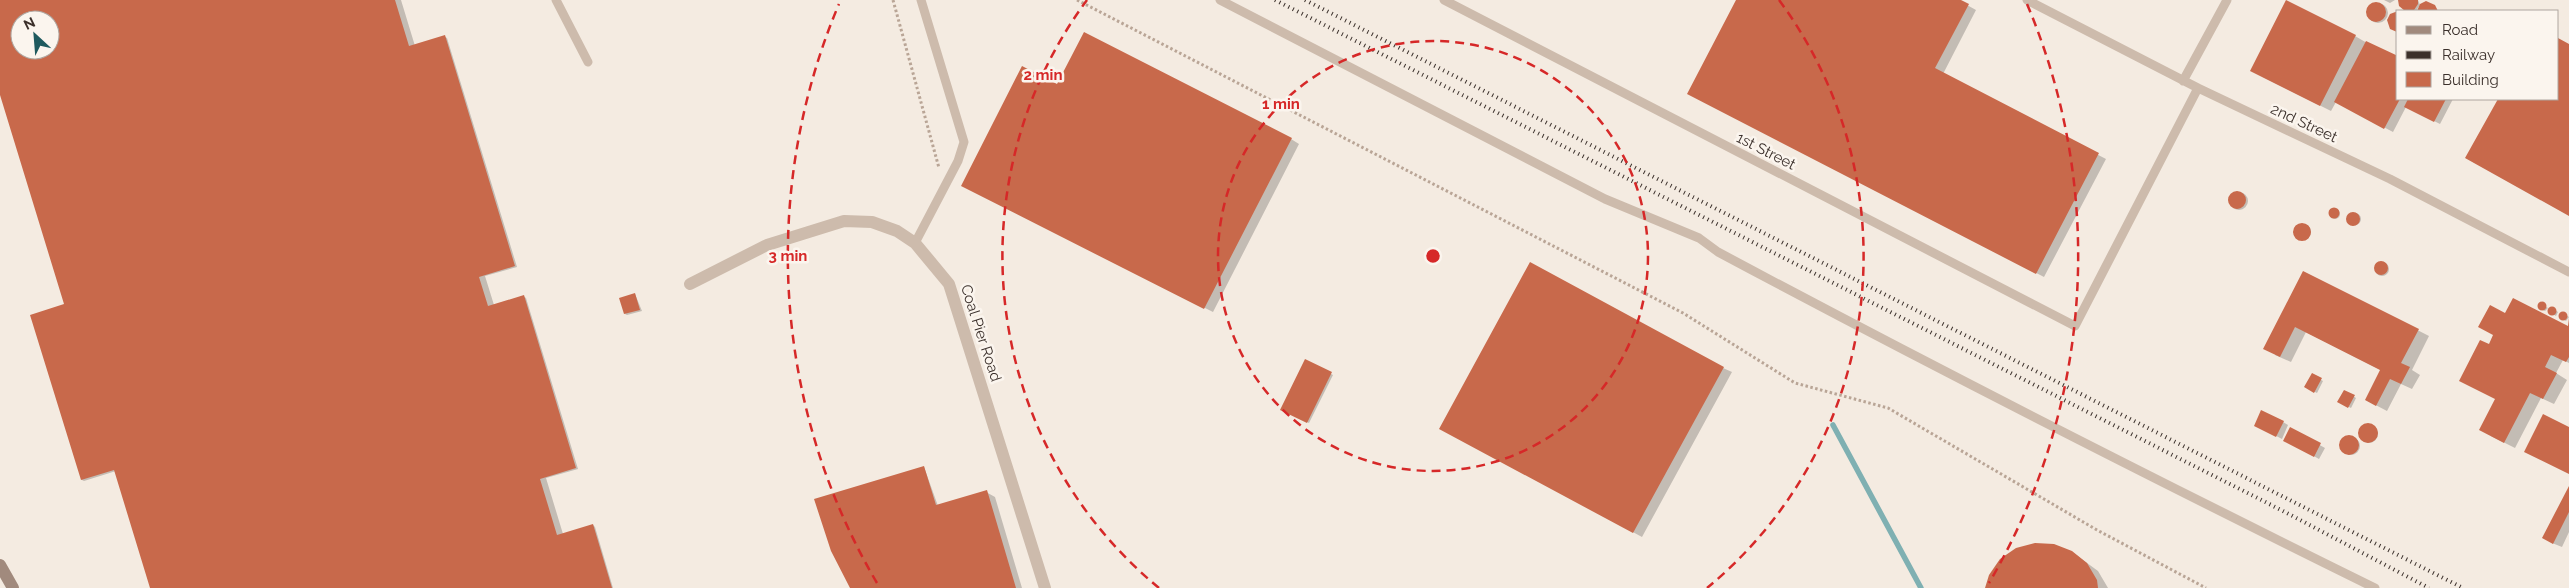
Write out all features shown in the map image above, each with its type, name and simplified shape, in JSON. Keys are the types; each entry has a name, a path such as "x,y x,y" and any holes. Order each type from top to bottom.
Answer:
{"main road":[{"path":"0,565 12,588"}],"street":[{"name":"Coal Pier Road","path":"690,284 767,245 844,221 872,222 897,231 915,244 949,284 1045,588"}],"lane":[{"path":"556,0 588,62"},
{"path":"915,244 958,161 964,142 921,0"},
{"path":"1220,0 1605,199 1699,238 1718,252 1975,387 2150,477 2375,588"},
{"name":"1st Street","path":"1444,0 2075,326 2198,88"},
{"name":"2nd Street","path":"2027,0 2183,81 2390,178 2569,272"},
{"path":"2183,81 2227,0"}],"path":[{"path":"893,0 939,168 935,176"},
{"path":"1077,0 1683,313 1795,383 1888,408 2098,530 2206,588"}],"building":[{"path":"0,0 395,0 409,46 445,35 515,266 479,277 488,306 524,295 576,468 540,479 557,535 593,524 612,588 150,588 114,470 81,480 30,315 64,304 0,95"},
{"path":"1736,0 1961,0 1969,4 1935,68 2099,153 2036,274 1687,94"},
{"path":"2286,0 2356,35 2320,106 2250,71"},
{"path":"2398,0 2418,0 2414,10 2404,10 2399,6"},
{"path":"2426,1 2435,5 2438,10 2417,10 2420,4"},
{"path":"2376,2 2383,5 2386,12 2383,19 2376,22 2369,19 2366,12 2369,5"},
{"path":"2396,12 2396,32 2390,29 2387,20 2390,14"},
{"path":"1084,32 1292,138 1204,309 961,186 1022,66 1057,84"},
{"path":"2559,39 2569,44 2569,216 2465,158 2497,100 2559,100"},
{"path":"2366,41 2396,55 2396,100 2399,100 2384,129 2334,102"},
{"path":"2408,100 2445,100 2434,122 2404,107"},
{"path":"2237,191 2245,196 2246,200 2241,208 2237,209 2229,204 2228,200 2233,192"},
{"path":"2334,207 2340,213 2334,219 2328,213"},
{"path":"2350,212 2356,212 2360,219 2356,226 2350,226 2346,222 2346,216"},
{"path":"2302,223 2310,228 2311,232 2306,240 2302,241 2294,236 2293,232 2298,224"},
{"path":"2378,261 2384,261 2388,268 2384,275 2378,275 2374,271 2374,265"},
{"path":"1530,262 1724,367 1633,533 1439,429"},
{"path":"2303,271 2419,329 2401,363 2410,367 2401,384 2390,379 2376,406 2365,400 2380,370 2295,327 2280,357 2263,349"},
{"path":"635,293 640,310 624,314 619,298"},
{"path":"2513,298 2568,326 2569,318 2569,357 2566,362 2551,355 2545,367 2557,373 2543,399 2530,393 2504,443 2479,430 2495,399 2459,381 2480,340 2489,344 2493,335 2478,327 2490,305 2505,313"},
{"path":"2542,301 2547,306 2542,311 2537,306"},
{"path":"2552,306 2557,311 2552,316 2547,311"},
{"path":"2563,311 2568,316 2563,321 2558,316"},
{"path":"1305,359 1332,372 1307,423 1280,410"},
{"path":"2312,373 2322,378 2314,393 2304,387"},
{"path":"2344,390 2355,395 2348,408 2337,402"},
{"path":"2261,410 2284,421 2276,437 2254,426"},
{"path":"2543,414 2569,427 2569,474 2524,452"},
{"path":"2368,423 2375,426 2378,433 2375,440 2368,443 2361,440 2358,433 2361,426"},
{"path":"2290,427 2321,443 2314,457 2283,441"},
{"path":"2349,435 2356,438 2359,445 2356,452 2349,455 2342,452 2339,445 2342,438"},
{"path":"924,466 936,505 987,490 1016,588 850,588 831,551 814,499"},
{"path":"2569,486 2569,512 2553,544 2542,538"},
{"path":"2035,543 2054,544 2072,551 2087,563 2097,580 2098,588 1985,588 1989,575 2000,559 2016,548"}],"waterway":[{"path":"1833,425 1921,588"}],"railway":[{"path":"1275,0 2285,512 2429,588"},
{"path":"1305,0 2463,588"}]}
